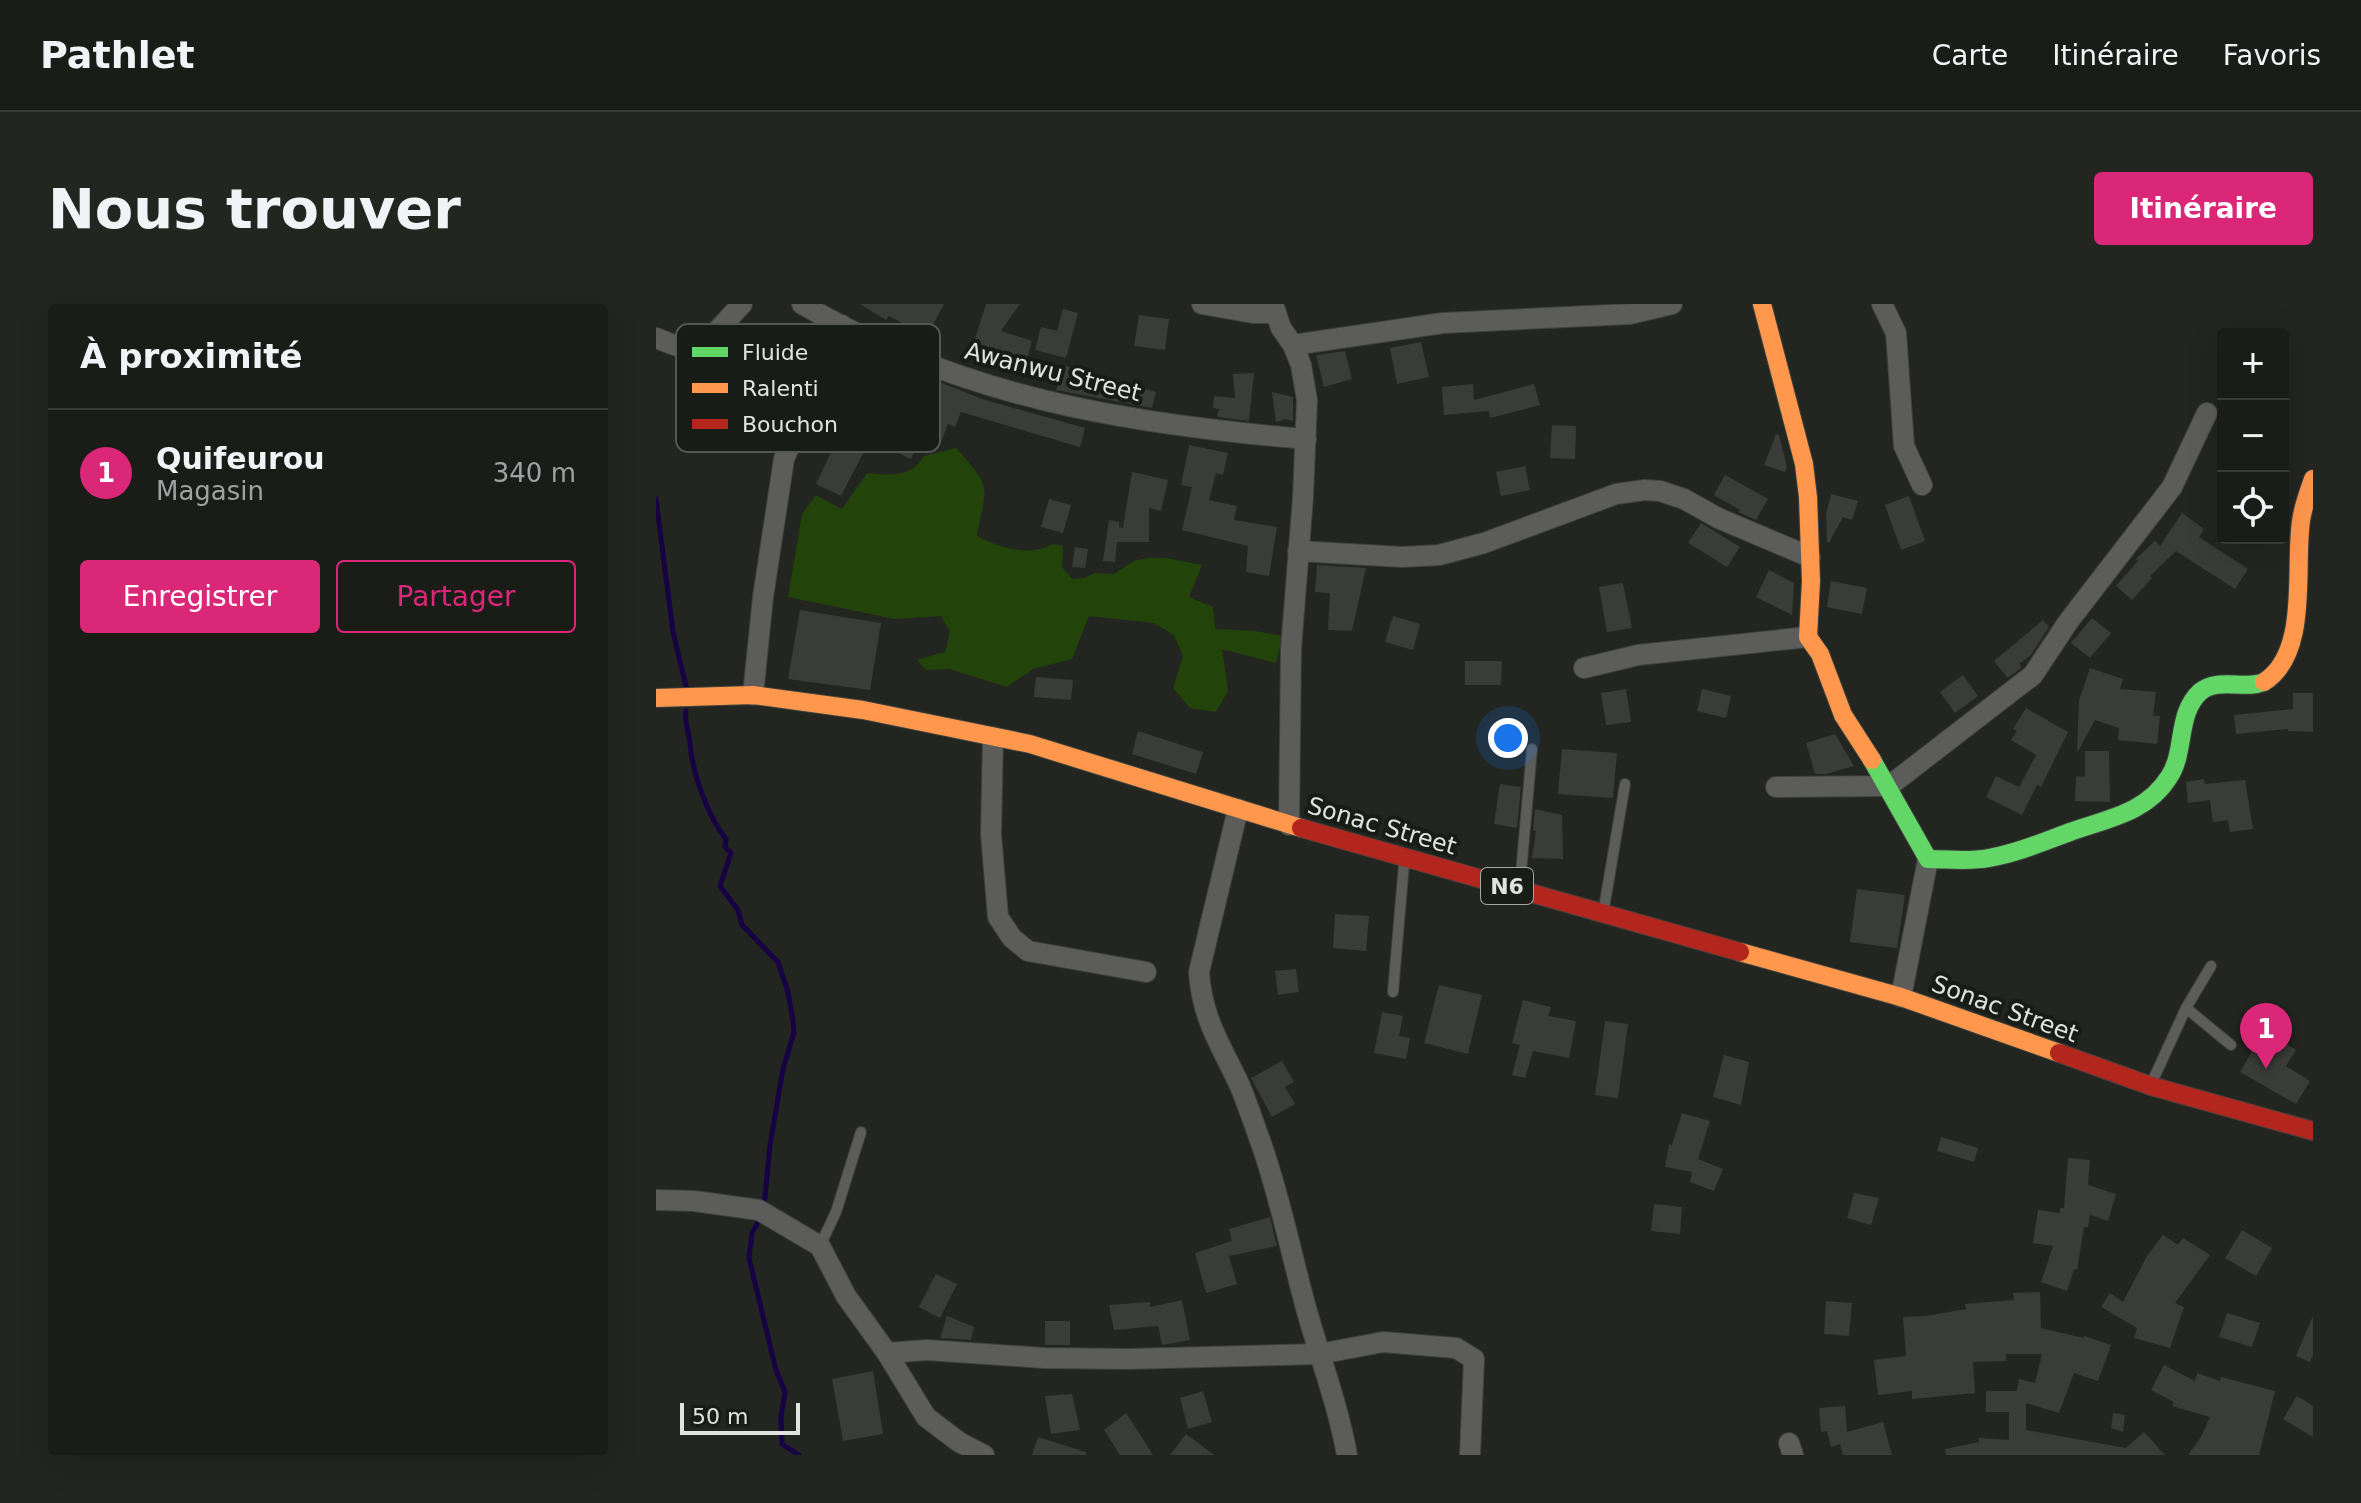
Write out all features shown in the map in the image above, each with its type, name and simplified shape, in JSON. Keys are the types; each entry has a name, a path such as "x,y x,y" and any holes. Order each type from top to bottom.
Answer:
{"main road":[{"path":"1762,304 1804,464 1810,557 1808,637 1820,654 1843,715 1889,786 1928,859 1977,860 2016,851 2123,816 2166,782 2176,767 2183,726 2199,693 2208,685 2259,686 2277,673 2287,655 2296,626 2298,538 2313,479"},
{"name":"Sonac Street","path":"656,698 753,695 863,710 1030,744 1289,825 1901,997 2151,1086 2313,1131"}],"street":[{"path":"724,324 742,304"},
{"name":"Awanwu Street","path":"802,304 840,324"},
{"path":"1202,304 1253,313 1274,309 1301,365 1307,400 1291,649 1289,825"},
{"path":"1293,345 1443,323 1630,314 1672,304"},
{"path":"1882,304 1896,333 1904,446 1922,485"},
{"path":"656,338 676,346"},
{"name":"Awanwu Street","path":"940,370 1043,400 1172,426 1306,439"},
{"path":"1776,787 1889,786 2033,675 2068,622 2172,487 2207,413"},
{"path":"753,695 763,597 787,452"},
{"path":"1298,551 1402,557 1439,555 1484,543 1616,494 1645,490 1684,499 1718,518 1810,557"},
{"path":"1584,668 1638,655 1808,637"},
{"path":"993,737 991,834 998,917 1012,938 1028,951 1146,972"},
{"path":"1238,809 1199,972 1201,998 1209,1024 1240,1087 1275,1185 1319,1354 1339,1411 1347,1455"},
{"path":"1901,997 1928,859"},
{"path":"656,1200 737,1205 759,1210 820,1246 846,1296 887,1353 926,1417 959,1442 984,1455"},
{"path":"887,1353 927,1350 1044,1358 1128,1359 1319,1354 1383,1342 1456,1348 1474,1359 1470,1455"}],"lane":[{"path":"1519,890 1532,749"},
{"path":"1603,913 1625,784"},
{"path":"1393,992 1405,858"},
{"path":"2151,1086 2186,1008 2211,966"},
{"path":"2186,1008 2231,1045"},
{"path":"820,1246 836,1212 861,1132"}],"green space":[{"path":"956,448 977,472 984,489 977,536 1015,549 1035,550 1053,544 1063,546 1062,567 1072,579 1095,573 1114,574 1134,561 1148,558 1202,565 1189,597 1213,607 1215,629 1283,636 1276,663 1222,649 1228,691 1216,712 1190,708 1173,688 1183,656 1174,635 1154,623 1089,616 1072,659 1033,669 1007,687 949,669 926,670 917,660 945,652 950,632 941,616 895,619 788,597 802,514 816,495 842,509 867,473 906,472 924,456"}],"building":[{"path":"860,304 944,304 933,324 904,324 889,316 886,320"},
{"path":"986,304 1020,304 1001,331 1032,341 1026,362 973,345"},
{"path":"1063,309 1078,313 1066,358 1035,350 1041,327 1057,331"},
{"path":"1139,315 1169,319 1165,350 1134,346"},
{"path":"1421,342 1429,377 1397,384 1390,348"},
{"path":"1345,351 1352,379 1324,387 1316,355"},
{"path":"1066,366 1156,392 1152,408 1056,390"},
{"path":"1254,373 1249,421 1217,417 1219,409 1213,408 1214,396 1235,398 1233,374"},
{"path":"940,382 982,399 1085,428 1080,447 961,412 955,427 948,424 941,442"},
{"path":"1473,384 1474,400 1534,384 1540,405 1490,418 1489,411 1444,415 1442,387"},
{"path":"1272,392 1293,397 1293,421 1286,419 1276,422"},
{"path":"1552,425 1576,426 1575,459 1550,458"},
{"path":"1776,434 1779,435 1787,467 1785,472 1764,465"},
{"path":"1189,445 1228,453 1223,475 1216,473 1209,500 1237,506 1234,520 1277,527 1269,576 1246,572 1248,546 1182,530 1192,487 1181,485"},
{"path":"831,452 864,452 841,496 816,484"},
{"path":"896,452 914,452 911,459"},
{"path":"1525,466 1530,490 1501,496 1496,472"},
{"path":"1132,472 1168,480 1161,511 1149,508 1149,542 1117,542 1115,562 1103,561 1109,520 1119,522 1119,527 1123,528"},
{"path":"1725,475 1768,499 1756,520 1714,495"},
{"path":"1831,494 1858,501 1852,520 1843,517 1829,543 1826,514"},
{"path":"1909,496 1925,541 1901,550 1885,505"},
{"path":"1049,499 1071,505 1063,533 1041,527"},
{"path":"2182,513 2204,529 2199,537 2248,569 2235,589 2176,551 2150,576 2152,578 2132,600 2116,586 2138,561 2136,559 2155,541 2160,546"},
{"path":"1701,523 1740,547 1727,567 1688,543"},
{"path":"1075,547 1088,549 1085,568 1072,567"},
{"path":"1317,565 1366,568 1352,631 1328,630 1330,593 1315,592"},
{"path":"1769,570 1794,583 1792,615 1756,597"},
{"path":"1831,581 1867,588 1862,614 1827,607"},
{"path":"1623,583 1632,628 1607,632 1599,587"},
{"path":"800,610 881,623 870,690 788,679"},
{"path":"1393,616 1420,624 1413,650 1385,642"},
{"path":"2092,618 2111,633 2090,658 2071,643"},
{"path":"2043,620 2049,627 2031,655 2019,664 2022,667 2008,678 1994,661"},
{"path":"1465,661 1502,661 1501,685 1465,685"},
{"path":"2090,668 2123,679 2120,689 2156,692 2153,716 2160,716 2157,744 2118,740 2119,728 2095,720 2077,753 2079,700"},
{"path":"1963,675 1978,696 1955,713 1940,692"},
{"path":"1036,677 1073,680 1071,700 1034,697"},
{"path":"1626,689 1631,722 1606,725 1601,693"},
{"path":"1702,689 1731,696 1726,718 1697,711"},
{"path":"2293,693 2313,693 2313,732 2288,729 2236,734 2234,715 2293,709"},
{"path":"2026,708 2068,732 2041,787 2037,785 2022,815 1986,797 1996,776 2019,787 2036,755 2011,740 2017,731 2013,729"},
{"path":"1138,731 1203,752 1196,774 1132,754"},
{"path":"1835,734 1854,766 1815,774 1806,743"},
{"path":"1562,749 1617,753 1613,798 1558,794"},
{"path":"2085,751 2109,751 2110,802 2075,801 2076,776 2085,777"},
{"path":"2204,779 2205,784 2245,780 2253,829 2230,832 2228,820 2213,822 2210,800 2188,803 2186,782"},
{"path":"1500,784 1521,787 1517,828 1494,824"},
{"path":"1535,809 1562,815 1563,859 1532,858"},
{"path":"1857,889 1905,895 1897,948 1850,942"},
{"path":"1335,914 1369,916 1366,951 1333,948"},
{"path":"1296,969 1299,992 1278,995 1275,971"},
{"path":"1439,985 1482,995 1468,1054 1424,1043"},
{"path":"1523,1000 1551,1007 1548,1016 1576,1021 1569,1058 1533,1051 1525,1078 1512,1075 1520,1045 1512,1043"},
{"path":"1382,1012 1403,1016 1399,1036 1410,1038 1406,1059 1374,1053"},
{"path":"1605,1021 1628,1024 1618,1098 1595,1095"},
{"path":"2264,1031 2296,1050 2286,1066 2310,1081 2296,1104 2240,1072"},
{"path":"1724,1055 1749,1062 1741,1105 1713,1097"},
{"path":"1282,1061 1294,1082 1285,1087 1295,1104 1272,1117 1251,1078"},
{"path":"1682,1113 1710,1121 1698,1159 1723,1169 1714,1191 1690,1182 1692,1172 1665,1167 1669,1144 1672,1145"},
{"path":"1941,1137 1978,1148 1974,1162 1937,1151"},
{"path":"2068,1158 2090,1160 2088,1185 2116,1194 2108,1221 2090,1215 2088,1227 2084,1227 2077,1270 2074,1269 2067,1291 2041,1282 2053,1246 2033,1243 2038,1210 2060,1213 2060,1208 2064,1208"},
{"path":"1854,1193 1879,1198 1871,1225 1847,1218"},
{"path":"1654,1204 1682,1207 1680,1234 1651,1231"},
{"path":"1270,1217 1277,1246 1229,1256 1237,1284 1206,1293 1195,1253 1232,1241 1229,1229"},
{"path":"2242,1230 2272,1248 2256,1276 2225,1258"},
{"path":"2163,1235 2178,1245 2183,1238 2210,1255 2175,1303 2184,1307 2170,1348 2134,1338 2137,1328 2101,1307 2110,1293 2123,1302 2147,1256"},
{"path":"936,1274 957,1284 940,1318 919,1307"},
{"path":"2040,1292 2041,1328 2111,1345 2098,1381 2074,1373 2059,1413 2026,1403 2026,1430 2126,1448 2144,1432 2165,1455 1946,1455 1945,1449 1979,1442 1979,1438 2009,1440 2009,1412 1986,1412 1986,1391 2017,1391 2019,1379 2035,1383 2042,1354 2006,1354 2006,1361 1973,1362 1975,1393 1912,1399 1912,1391 1878,1395 1874,1360 1906,1356 1903,1317 1966,1309 1965,1304 2014,1300 2013,1293"},
{"path":"1182,1300 1190,1340 1162,1345 1158,1326 1114,1330 1109,1305 1150,1302 1150,1307"},
{"path":"1826,1301 1852,1303 1849,1336 1824,1334"},
{"path":"2227,1313 2260,1323 2252,1347 2219,1337"},
{"path":"947,1316 974,1327 971,1340 940,1338"},
{"path":"2313,1316 2313,1355 2310,1362 2296,1356"},
{"path":"1045,1321 1070,1321 1070,1345 1045,1345"},
{"path":"2164,1365 2195,1381 2197,1373 2220,1381 2221,1377 2275,1391 2259,1455 2188,1455 2210,1417 2172,1406 2174,1402 2151,1390"},
{"path":"873,1371 883,1434 843,1441 832,1379"},
{"path":"1203,1391 1212,1422 1188,1429 1180,1398"},
{"path":"1072,1394 1080,1430 1051,1434 1045,1396"},
{"path":"2297,1396 2313,1406 2313,1437 2283,1419"},
{"path":"1845,1406 1847,1432 1883,1422 1892,1455 1843,1455 1840,1444 1831,1447 1827,1431 1821,1432 1819,1408"},
{"path":"1126,1413 1153,1455 1120,1455 1104,1430"},
{"path":"2113,1413 2125,1415 2123,1432 2111,1428"},
{"path":"1186,1434 1214,1455 1170,1455"},
{"path":"1038,1437 1086,1452 1086,1455 1032,1455"}],"waterway":[{"path":"656,499 673,632 686,686"},
{"path":"686,711 691,755 698,780 707,807 726,839 725,847 731,853 720,886 738,910 742,925 778,962 793,1021 794,1032 783,1069 770,1145 764,1207"},
{"path":"761,1217 752,1233 749,1258 776,1370 785,1392 781,1417 782,1444 799,1455"}],"traffic: fast":[{"path":"1872,760 1928,859 1989,858 2030,847 2138,807 2169,777 2178,756 2187,711 2200,692 2214,685 2264,682"}],"traffic: slow":[{"path":"1762,304 1804,464 1811,581 1808,637 1820,654 1843,715 1872,760"},
{"path":"2264,682 2279,669 2294,630 2301,521 2313,479"},
{"path":"656,698 753,695 863,710 1030,744 1301,828"},
{"path":"1740,952 1901,997 2059,1053"}],"traffic: jam":[{"path":"1301,828 1740,952"},
{"path":"2059,1053 2151,1086 2313,1131"}],"place":[{"name":"Quifeurou","path":"2266,1069"}]}
